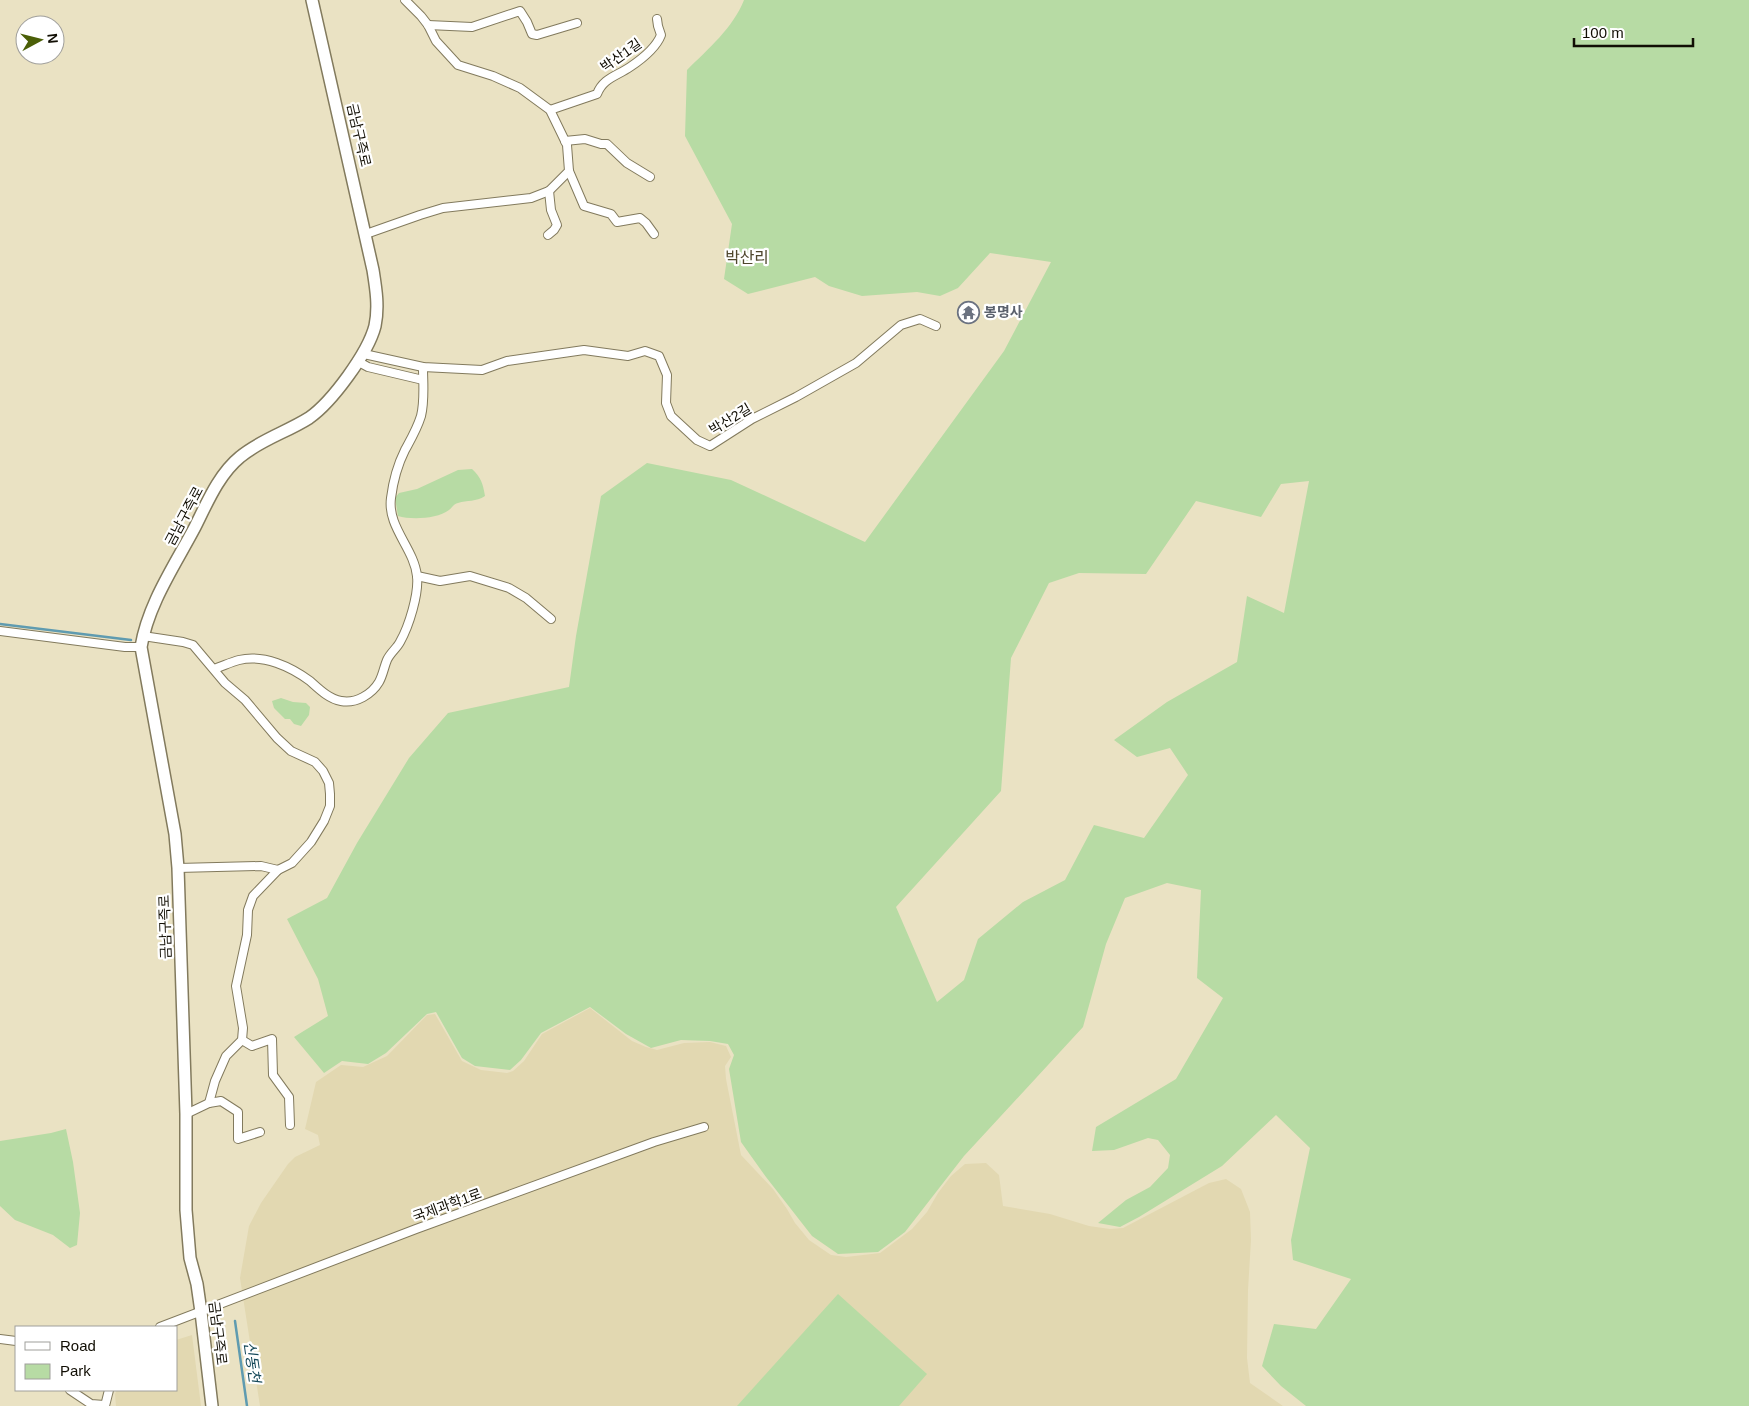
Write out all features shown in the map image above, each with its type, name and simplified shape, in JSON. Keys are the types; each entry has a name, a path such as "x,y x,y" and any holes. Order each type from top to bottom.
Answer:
{"main road":[{"name":"금남구즉로","path":"212,1406 197,1284 190,1258 186,1210 186,1114 178,868 175,834 142,642 157,597 220,480 239,457 265,440 309,418 330,399 360,358 374,327 378,300 366,234 312,0"}],"street":[{"path":"406,0 428,26 436,41 458,65 493,76 520,88 550,110 567,145 570,171 584,206 611,214 617,222 640,218 654,234"},
{"path":"428,26 472,27 520,11 532,34 537,35 577,23"},
{"name":"박산1길","path":"550,110 597,94 600,85 630,67 648,52 659,41 661,35 657,19"},
{"path":"564,141 585,139 607,144 627,163 650,177"},
{"path":"366,234 442,208 531,198 549,191 570,171"},
{"path":"548,236 556,225 550,210 549,191"},
{"name":"박산2길","path":"360,358 423,367 482,370 507,361 584,350 628,356 645,351 659,356 667,375 666,403 671,416 696,440 710,446 752,419 856,363 901,325 920,319 936,326"},
{"path":"360,358 368,367 423,380"},
{"path":"214,669 241,659 273,662 284,665 299,673 327,695 340,701 350,702 364,697 380,681 387,659 399,644 408,627 417,586 414,563 398,533 392,513 391,499 399,467 422,414 423,367"},
{"path":"417,576 440,581 470,576 509,588 526,598 551,619"},
{"path":"0,631 126,647 142,642 184,642 193,645 225,683 245,700 277,738 291,751 315,762 323,771 329,783 330,806 324,821 310,842 292,863 278,870 253,896 248,910 246,935 236,986 243,1028 242,1040 226,1056 215,1081 209,1103"},
{"path":"178,868 261,866 278,870"},
{"path":"242,1040 252,1046 272,1039 273,1076 288,1097 290,1125"},
{"path":"186,1114 209,1103 221,1101 238,1112 238,1139 260,1132"},
{"name":"국제과학1로","path":"163,1326 416,1229 654,1142 704,1127"},
{"path":"0,1339 15,1341"},
{"path":"72,1391 91,1404 104,1406 110,1391"}],"shaded area":[{"path":"590,1008 632,1041 646,1047 657,1050 684,1043 710,1042 726,1046 731,1057 725,1066 726,1079 741,1155 773,1189 795,1223 809,1240 831,1255 846,1257 880,1253 912,1229 927,1212 951,1176 965,1164 986,1163 999,1175 1003,1206 1050,1214 1089,1226 1110,1229 1123,1228 1209,1183 1226,1179 1241,1189 1250,1212 1251,1240 1247,1358 1250,1383 1283,1406 260,1406 240,1278 249,1226 261,1203 295,1157 320,1145 318,1135 305,1129 316,1082 341,1065 363,1067 387,1056 427,1015 435,1014 462,1061 481,1070 507,1073 513,1071 524,1061 542,1034"},
{"path":"192,1335 201,1406 116,1406 116,1391 178,1391 178,1339"}],"green space":[{"path":"744,0 1749,0 1749,1406 1306,1406 1281,1386 1262,1366 1274,1324 1316,1329 1351,1279 1293,1260 1291,1240 1310,1148 1276,1115 1222,1166 1139,1217 1120,1227 1098,1223 1126,1200 1150,1187 1168,1168 1170,1155 1158,1140 1148,1138 1114,1150 1092,1151 1096,1127 1176,1079 1223,998 1197,978 1201,890 1167,883 1125,898 1106,944 1083,1027 964,1156 905,1232 878,1252 838,1254 812,1236 766,1177 741,1142 729,1069 734,1055 728,1044 681,1040 651,1048 626,1034 590,1007 541,1033 521,1060 510,1070 475,1066 462,1058 436,1012 427,1014 386,1053 368,1064 342,1061 324,1073 294,1037 328,1016 318,979 287,919 327,898 357,843 409,758 448,713 569,687 576,636 601,496 647,463 731,480 865,542 1004,351 1051,262 990,253 958,288 940,296 917,292 862,296 829,286 815,277 748,294 724,279 732,224 685,136 687,70 727,29","holes":["1309,481 1284,613 1247,596 1237,662 1167,702 1114,740 1137,757 1170,748 1188,775 1144,838 1094,825 1065,880 1023,902 978,939 964,980 937,1002 896,907 1001,791 1011,658 1049,583 1079,573 1146,574 1196,501 1261,517 1281,484"]},
{"path":"472,469 481,481 485,496 461,502 444,513 431,517 398,516 395,498 399,493 417,489 458,470"},
{"path":"281,698 293,702 306,703 310,707 309,715 301,726 294,724 290,719 285,719 274,708 272,701"},
{"path":"66,1129 80,1213 77,1245 70,1248 53,1235 15,1220 0,1206 0,1141"},
{"path":"838,1294 927,1374 899,1406 737,1406"}],"waterway":[{"path":"0,624 131,640"},
{"name":"신동천","path":"235,1321 247,1406"}],"place":[{"name":"봉명사","path":"968,312"}],"district":[{"name":"박산리","path":"747,257"}]}
